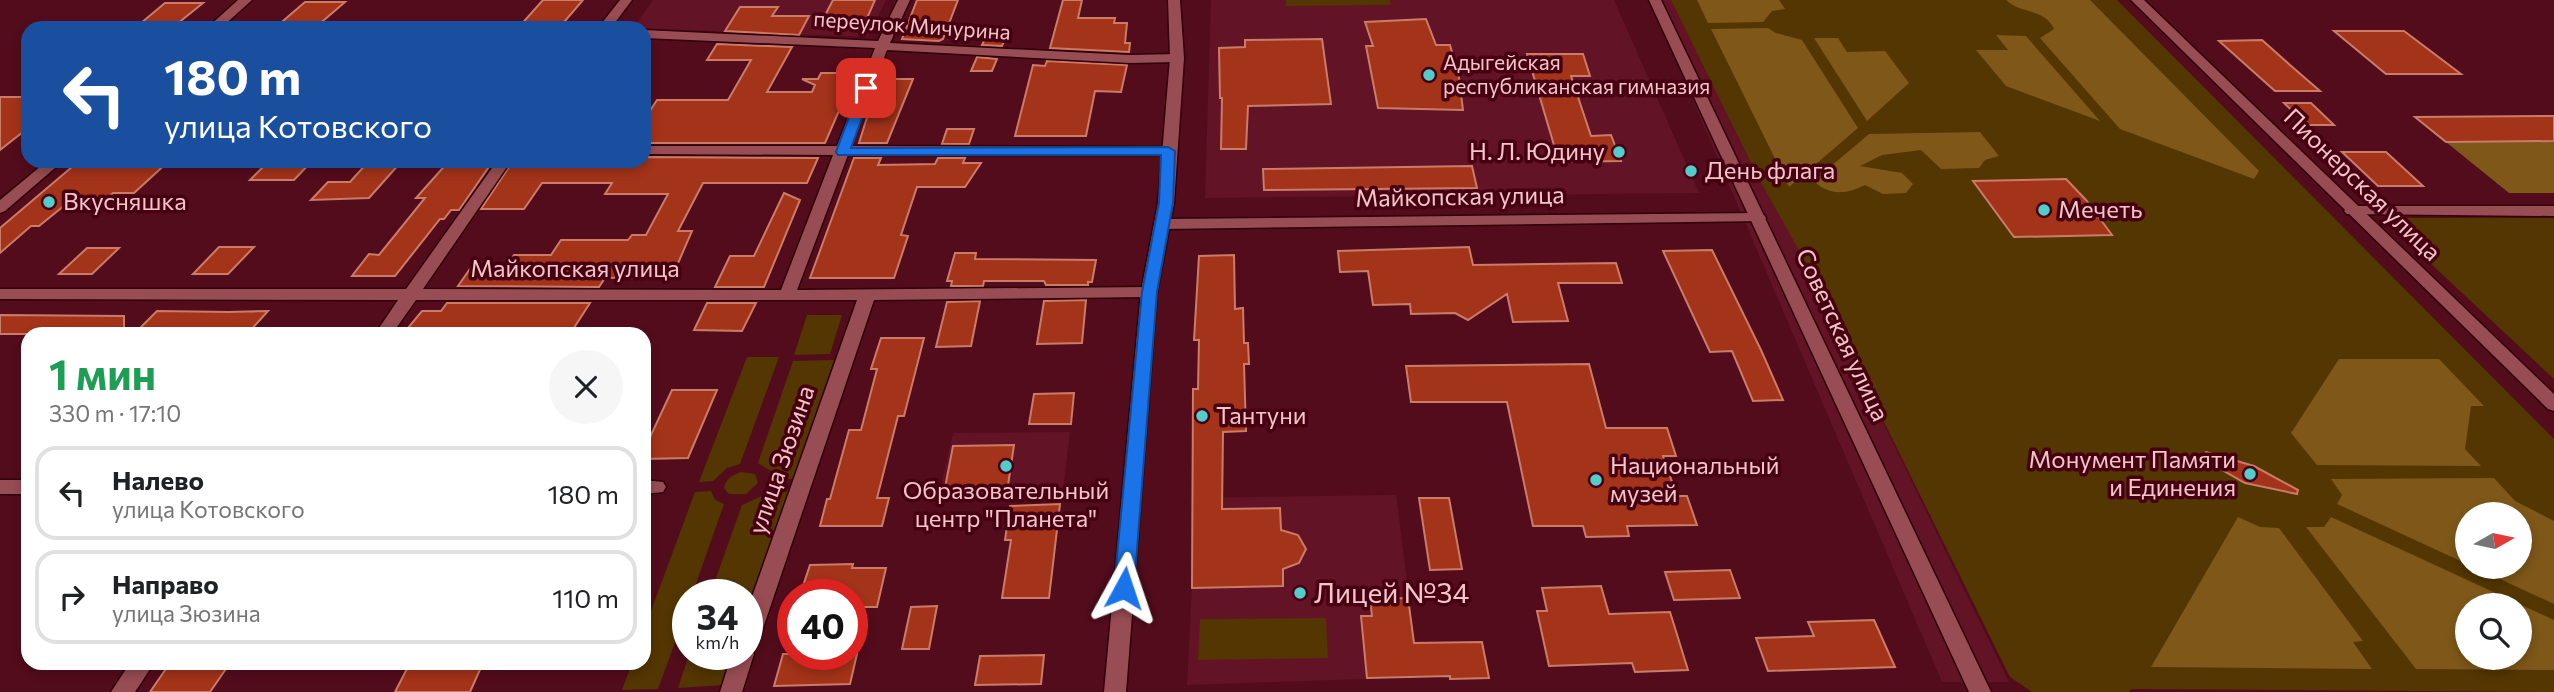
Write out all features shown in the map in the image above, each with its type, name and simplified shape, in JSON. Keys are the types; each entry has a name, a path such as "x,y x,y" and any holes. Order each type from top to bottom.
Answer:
{"street":[{"path":"221,21 246,0"},
{"path":"610,21 626,0"},
{"path":"788,295 882,46 904,0"},
{"path":"1115,692 1149,292 1166,203 1177,58 1174,0"},
{"name":"Советская улица","path":"1655,0 1980,692"},
{"name":"Пионерская улица","path":"2137,0 2554,405"},
{"name":"переулок Мичурина","path":"651,34 1130,59 1177,58"},
{"path":"651,150 1168,151"},
{"path":"0,208 48,168"},
{"path":"388,327 499,168"},
{"path":"2352,211 2554,211"},
{"name":"Майкопская улица","path":"1162,224 1758,218"},
{"name":"Майкопская улица","path":"0,294 867,295 1149,292"},
{"name":"улица Зюзина","path":"763,597 867,295"},
{"path":"0,487 21,487"},
{"path":"122,692 138,670"},
{"path":"730,692 738,670"}],"shaded area":[{"path":"653,0 886,0 868,37 651,29 651,21 638,21"},
{"name":"Адыгейская республиканская гимназия","path":"1211,0 1614,0 1699,193 1205,198"},
{"path":"1286,0 1390,0 1391,5 1286,6"},
{"path":"1650,0 1689,0 1890,437 2009,682 1942,682"},
{"path":"1671,0 2117,0 2554,439 2554,692 2131,689 2129,692 2032,692 2010,677 1801,254 1758,177"},
{"path":"1697,0 1779,0 1785,9 1772,11 1763,22 1708,23"},
{"path":"2006,0 2090,0 2259,171 2254,179 2120,129 2040,38 2054,29 2050,22 2039,14"},
{"path":"1768,28 1802,40 1858,128 1789,187 1711,29"},
{"path":"1996,35 2026,36 2100,121 2006,86 1976,50 2008,50"},
{"path":"1814,38 1838,38 1847,52 1885,51 1909,83 1867,121"},
{"path":"1980,132 1999,156 1985,160 1979,168 1941,169 1921,150 1882,155 1860,166 1902,173 1913,184 1906,193 1883,194 1865,185 1846,192 1834,192 1816,183 1816,179 1869,134"},
{"path":"2554,141 2554,193 2509,193 2446,142"},
{"path":"2398,218 2554,218 2554,379 2397,232 2393,224"},
{"path":"807,315 842,315 830,354 794,355"},
{"path":"747,357 779,357 740,464 727,468 713,481 699,482"},
{"path":"2339,359 2439,359 2484,406 2471,406 2465,449 2481,466 2317,465 2291,433"},
{"path":"834,360 794,479 773,479 771,471 758,463 793,361"},
{"name":"Образовательный центр \"Планета\"","path":"1070,432 1062,498 938,500 953,433"},
{"path":"741,472 755,474 758,483 746,494 729,494 724,488 726,482"},
{"path":"2494,478 2517,502 2455,502 2455,558 2337,504 2342,495 2331,479"},
{"path":"768,489 791,489 760,579 716,579 742,505 760,497"},
{"path":"711,491 715,500 724,504 698,579 672,579 672,651 658,689 622,690 629,670 651,670 651,611 695,492"},
{"name":"Лицей №34","path":"1396,495 1419,677 1187,685 1193,498"},
{"path":"2532,510 2554,521 2554,604 2500,579 2532,579"},
{"path":"2238,517 2260,527 2279,528 2363,641 2353,642 2372,669 2151,667"},
{"path":"2331,517 2455,574 2455,579 2465,579 2496,593 2455,593 2455,669 2416,669 2306,527 2324,527"},
{"path":"2532,610 2554,620 2554,670 2532,670"},
{"path":"1326,618 1328,658 1198,660 1200,619"},
{"path":"684,670 728,670 723,685 678,688"}],"building":[{"path":"543,0 583,0 565,21 524,21"},
{"path":"833,0 875,0 864,25 820,25"},
{"path":"917,0 958,0 943,39 902,39"},
{"path":"1063,0 1082,0 1078,18 1115,18 1114,23 1127,23 1125,43 1130,43 1129,52 1050,48"},
{"path":"305,2 345,2 323,21 283,21"},
{"path":"165,3 203,3 181,21 143,21"},
{"path":"740,7 778,7 772,16 809,16 799,35 725,31"},
{"path":"1426,19 1436,45 1450,45 1459,78 1463,110 1378,108 1366,46 1373,46 1365,22"},
{"path":"990,28 1009,29 1002,46 982,45"},
{"path":"2334,31 2404,31 2461,74 2386,74"},
{"path":"1322,39 1331,104 1248,106 1246,149 1221,149 1219,48 1245,47 1245,40"},
{"path":"2262,40 2320,91 2275,91 2219,41"},
{"path":"717,44 792,47 767,92 812,92 815,85 802,79 818,79 821,73 852,73 849,79 860,79 852,100 845,97 825,143 651,143 651,109 657,100 728,100 751,60 707,60"},
{"path":"1527,54 1583,54 1590,76 1571,76 1591,136 1611,135 1621,161 1559,162"},
{"path":"977,57 997,59 992,71 971,71"},
{"path":"1047,61 1127,65 1121,92 1095,91 1086,136 1015,136 1033,65 1045,66"},
{"path":"879,79 913,79 887,143 859,143"},
{"path":"0,97 21,97 21,134 0,150"},
{"path":"2284,103 2311,103 2334,125 2307,125"},
{"path":"2554,116 2554,141 2446,142 2415,117"},
{"path":"947,129 974,129 969,144 942,144"},
{"path":"2342,152 2386,152 2423,186 2378,186"},
{"path":"651,157 818,158 807,183 703,183 678,231 692,231 672,277 605,278 599,287 458,286 472,266 506,266 514,255 551,255 561,240 628,240 632,235 646,235 668,194 605,194 612,183 542,183 524,209 481,209 508,168 651,168"},
{"path":"854,158 881,158 878,165 935,164 938,158 965,158 963,163 981,163 965,187 917,187 901,235 908,236 894,278 810,278"},
{"path":"1472,166 1477,188 1264,190 1263,169"},
{"path":"71,168 161,168 134,193 113,193 99,204 65,205 39,226 31,226 0,253 0,228"},
{"path":"262,168 305,168 294,180 250,180"},
{"path":"363,168 396,168 369,198 311,200 328,182 350,182"},
{"path":"443,168 488,168 459,210 451,210 444,219 440,219 395,276 352,276 369,254 379,255 425,198 416,198"},
{"name":"Мечеть","path":"2066,179 2086,200 2112,235 2014,237 1973,181"},
{"path":"784,193 800,200 764,287 715,287 730,256 754,256"},
{"path":"219,247 254,247 228,274 193,274"},
{"path":"1469,247 1473,265 1616,263 1622,283 1558,283 1568,321 1513,322 1507,294 1468,320 1455,313 1411,314 1410,304 1373,305 1368,271 1340,272 1338,251"},
{"path":"87,248 119,248 92,274 59,274"},
{"path":"1712,250 1783,400 1753,401 1732,351 1710,352 1663,251"},
{"path":"955,253 976,253 975,259 1096,260 1092,282 1088,282 1088,285 1046,285 1044,281 984,281 983,286 951,286 952,281 947,281"},
{"path":"1234,255 1235,309 1243,308 1244,343 1248,343 1249,364 1244,364 1246,431 1223,432 1222,509 1280,508 1281,530 1298,535 1306,549 1299,563 1283,569 1283,586 1192,588 1193,389 1198,389 1199,340 1194,340 1199,256"},
{"path":"1086,300 1082,343 1037,344 1044,301"},
{"path":"980,301 971,346 936,347 947,302"},
{"path":"447,303 590,303 575,327 409,327 422,311 441,311"},
{"path":"707,303 756,303 742,331 694,330"},
{"path":"157,311 268,311 254,327 141,327"},
{"path":"0,315 124,316 124,327 21,327 21,334 0,334"},
{"path":"881,338 924,338 904,416 898,416 877,498 889,498 882,526 820,526 849,430 861,430 877,369 871,369"},
{"path":"1589,364 1606,428 1667,428 1676,456 1663,456 1677,496 1687,496 1697,525 1627,526 1629,536 1586,537 1583,526 1533,526 1507,402 1411,402 1406,366"},
{"path":"672,390 717,390 688,458 651,459 651,435"},
{"path":"1074,393 1071,424 1029,424 1034,394"},
{"path":"1014,445 1007,492 944,493 953,446"},
{"path":"2206,452 2254,466 2298,490 2297,494 2245,483 2203,459"},
{"path":"1419,498 1449,498 1462,569 1430,570"},
{"path":"1060,504 1049,598 1002,598 1011,540 1005,540 1010,506"},
{"path":"853,564 852,568 886,568 877,607 868,607 868,579 805,579 810,565"},
{"path":"1730,570 1740,598 1674,600 1665,572"},
{"path":"1601,586 1609,614 1670,612 1688,670 1635,672 1632,663 1549,666 1537,611 1547,611 1542,588"},
{"path":"1408,598 1414,643 1482,642 1489,678 1367,678 1361,616 1372,616 1370,599"},
{"path":"937,606 929,649 902,649 911,607"},
{"path":"1874,620 1895,667 1768,671 1756,638 1814,636 1808,622"},
{"path":"1044,655 1041,684 975,685 980,656"},
{"path":"165,670 225,670 210,692 150,692"},
{"path":"406,670 480,670 470,692 395,692"},
{"path":"778,670 853,670 850,684 774,686"}],"place":[{"name":"Адыгейская республиканская гимназия","path":"1429,75"},
{"name":"Н. Л. Юдину","path":"1619,152"},
{"name":"День флага","path":"1691,171"},
{"name":"Вкусняшка","path":"49,202"},
{"name":"Мечеть","path":"2044,210"},
{"name":"Тантуни","path":"1202,416"},
{"name":"Образовательный центр \"Планета\"","path":"1006,466"},
{"name":"Монумент Памяти и Единения","path":"2250,474"},
{"name":"Национальный музей","path":"1596,480"},
{"name":"Лицей №34","path":"1300,593"}],"route":[{"path":"866,88 843,152 1168,151 1166,203 1149,292 1124,588"}]}
